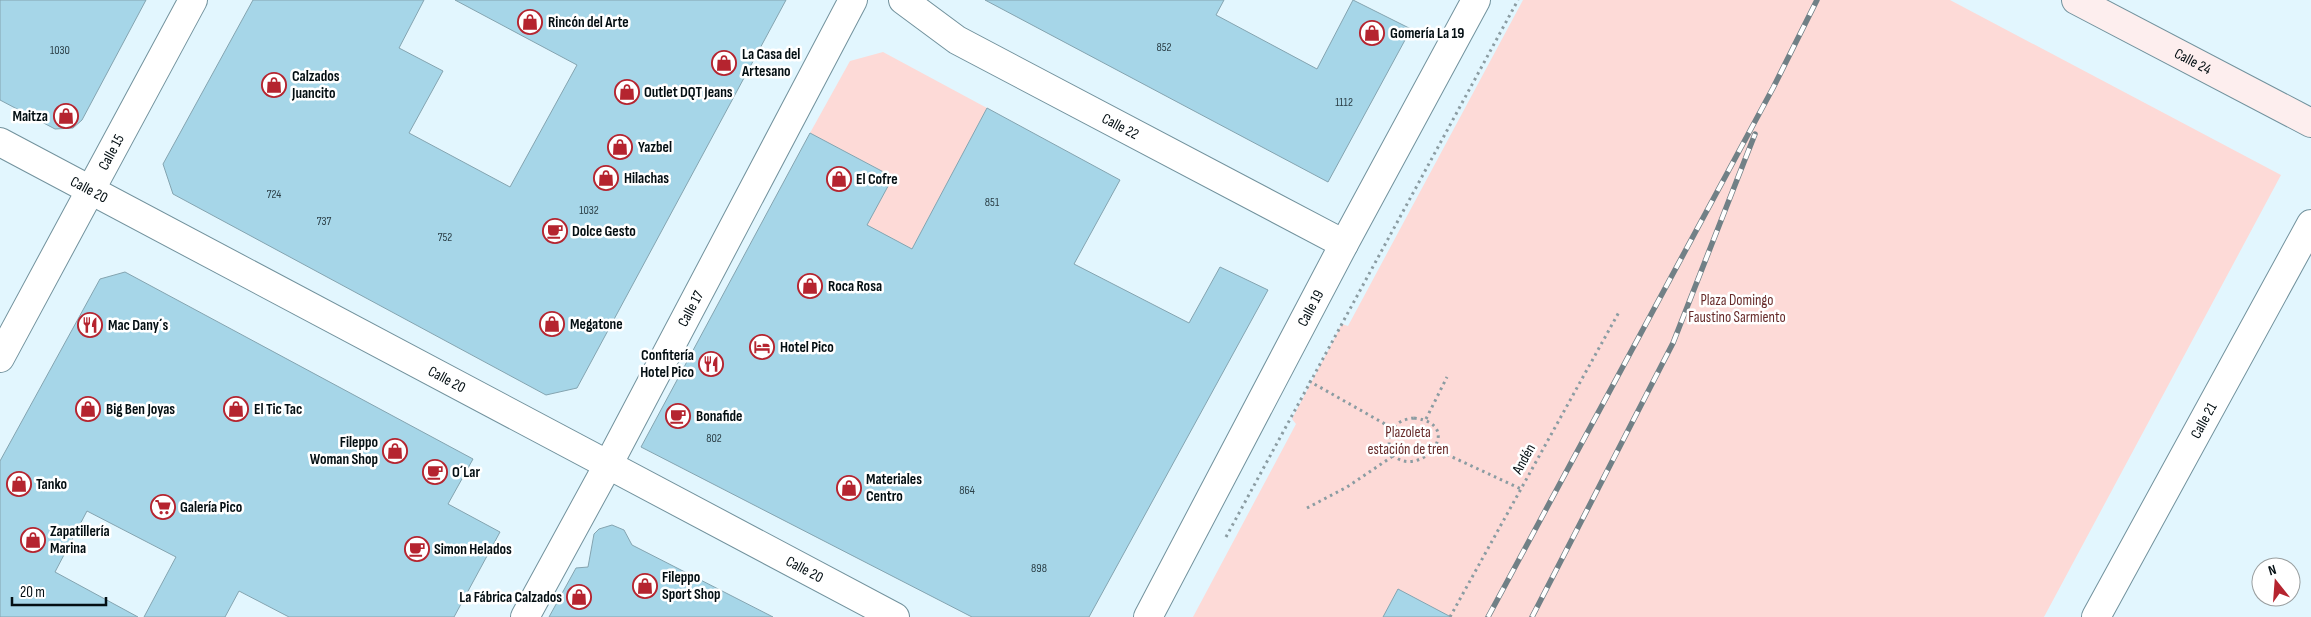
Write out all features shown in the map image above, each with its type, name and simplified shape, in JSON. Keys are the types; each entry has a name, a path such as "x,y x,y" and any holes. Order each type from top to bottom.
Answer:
{"street":[{"name":"Calle 15","path":"0,358 193,0"},
{"name":"Calle 17","path":"525,617 608,465 853,0"},
{"name":"Calle 22","path":"903,0 957,40 1344,244"},
{"name":"Calle 19","path":"1148,617 1280,364 1476,0"},
{"name":"Calle 24","path":"2076,0 2311,123"},
{"name":"Calle 20","path":"0,142 895,617"},
{"name":"Calle 21","path":"2096,617 2311,224"}],"path":[{"path":"1226,538 1518,0"},
{"name":"Andén","path":"1450,617 1619,312"},
{"path":"1280,364 1392,428"},
{"path":"1426,420 1447,377"},
{"path":"1408,419 1426,420 1436,430 1438,439 1435,449 1424,458 1411,461 1401,460 1393,456 1389,440 1392,428 1396,424 1408,419"},
{"path":"1435,449 1521,489"},
{"path":"1307,508 1347,487 1393,456"}],"green space":[{"name":"Plaza Domingo Faustino Sarmiento","path":"1523,0 1950,0 2281,175 2044,617 1193,617 1296,424 1292,419 1342,324 1348,326"},
{"path":"883,52 987,108 912,249 867,225 893,177 810,133 850,61"}],"building":[{"path":"0,0 146,0 82,120 73,128 55,129 0,100"},
{"path":"253,0 424,0 399,48 443,71 409,133 510,187 577,65 455,0 786,0 577,388 546,395 173,194 163,164"},
{"path":"985,0 1224,0 1216,15 1317,69 1353,0 1411,29 1328,182"},
{"path":"987,108 1120,180 1074,264 1189,323 1220,267 1268,290 1089,617 972,617 641,447 810,133 893,177 867,225 912,249"},
{"path":"125,272 473,459 448,504 500,532 454,617 289,617 239,591 225,617 144,617 176,557 87,511 55,572 138,617 0,617 0,461 100,279"},
{"path":"612,525 624,530 632,545 773,617 549,617 576,568 588,567 594,534 599,529"},
{"path":"1398,589 1451,617 1383,617"}],"railway":[{"path":"1488,617 1773,88 1817,0"},
{"path":"1532,617 1673,343 1755,134"}],"place":[{"name":"Rincón del Arte","path":"530,22"},
{"name":"Gomería La 19","path":"1372,33"},
{"name":"La Casa del Artesano","path":"724,63"},
{"name":"Calzados Juancito","path":"274,85"},
{"name":"Outlet DQT Jeans","path":"627,92"},
{"name":"Maitza","path":"66,116"},
{"name":"Yazbel","path":"620,147"},
{"name":"Hilachas","path":"606,178"},
{"name":"El Cofre","path":"839,179"},
{"name":"Dolce Gesto","path":"555,231"},
{"name":"Roca Rosa","path":"810,286"},
{"name":"Megatone","path":"552,324"},
{"name":"Mac Dany´s","path":"90,325"},
{"name":"Hotel Pico","path":"762,347"},
{"name":"Confitería Hotel Pico","path":"711,364"},
{"name":"Big Ben Joyas","path":"88,409"},
{"name":"El Tic Tac","path":"236,409"},
{"name":"Bonafide","path":"678,416"},
{"name":"Fileppo Woman Shop","path":"395,451"},
{"name":"O´Lar","path":"435,472"},
{"name":"Tanko","path":"19,484"},
{"name":"Materiales Centro","path":"849,488"},
{"name":"Galería Pico","path":"163,507"},
{"name":"Zapatillería Marina","path":"33,540"},
{"name":"Simon Helados","path":"417,549"},
{"name":"Fileppo Sport Shop","path":"645,586"},
{"name":"La Fábrica Calzados","path":"579,597"}],"park label":[{"name":"Plazoleta estación de tren","path":"1408,440"}]}
